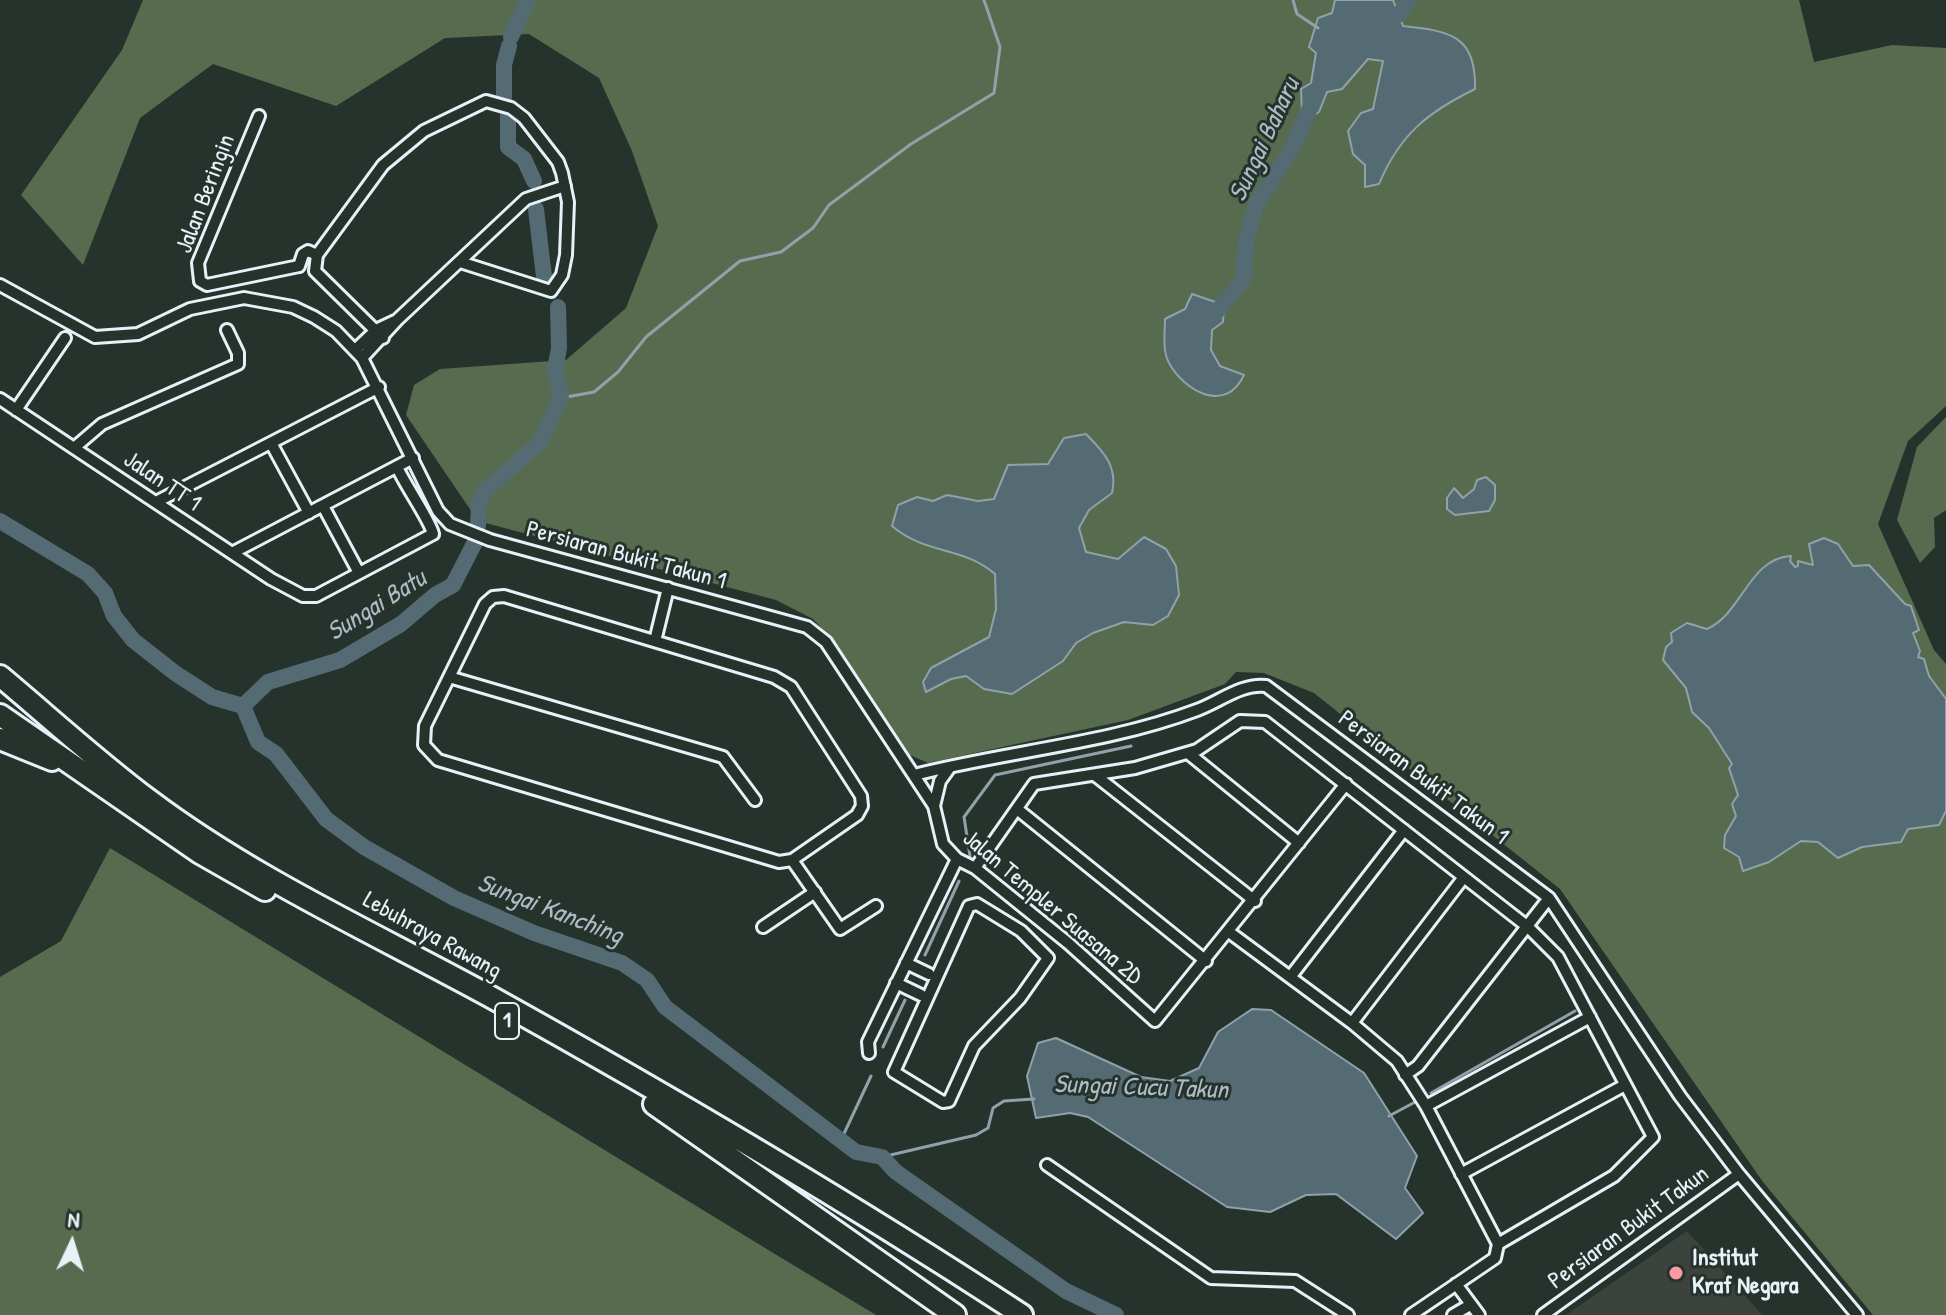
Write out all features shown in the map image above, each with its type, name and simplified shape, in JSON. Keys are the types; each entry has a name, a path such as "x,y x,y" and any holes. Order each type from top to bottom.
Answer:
{"highway":[{"name":"Lebuhraya Rawang","path":"0,676 149,800 248,865 633,1076 905,1239 1022,1315"},
{"name":"Lebuhraya Rawang","path":"0,715 95,782 254,885 652,1103 955,1315"},
{"path":"0,739 95,782"},
{"path":"877,1263 920,1280 925,1279 929,1268 905,1239"}],"street":[{"path":"315,271 317,255 383,165 424,131 486,101 511,108 524,118 558,162 565,186 566,255 562,275 551,291 460,262"},
{"name":"Jalan Beringin","path":"259,116 198,263 200,281 207,285 299,266"},
{"path":"359,354 526,199 565,186"},
{"path":"315,271 306,272 299,266 303,254 308,251 317,255"},
{"path":"315,271 380,334"},
{"name":"Persiaran Bukit Takun 1","path":"0,285 44,306 74,329 95,337 138,334 190,309 244,298 293,307 336,331 359,354 379,387 438,511 450,524 490,540 807,627 826,642 914,775"},
{"path":"74,448 102,424 238,364 238,353 227,330"},
{"path":"16,410 65,338"},
{"path":"156,502 379,387"},
{"name":"Jalan TT 1","path":"0,399 232,553 303,596 316,596 359,573"},
{"path":"271,443 309,513"},
{"path":"232,553 413,458"},
{"path":"323,506 359,573 433,534 431,523 408,492 397,467"},
{"path":"655,641 668,588"},
{"path":"504,596 774,677 791,687 861,796 862,806 857,815 792,860 760,859 438,760 431,755 423,737 449,677 485,604 493,597 504,596"},
{"path":"449,677 723,757 755,800"},
{"name":"Persiaran Bukit Takun 1","path":"952,766 1133,730 1197,710 1253,684 1266,686 1549,898 1680,1096 1739,1174 1857,1315"},
{"path":"975,868 1034,784 1096,776 1188,753 1240,721 1265,722 1528,927 1558,957 1653,1137 1614,1176 1498,1244"},
{"path":"1188,753 1299,843"},
{"path":"914,775 952,766"},
{"path":"934,806 940,781 952,766"},
{"name":"Jalan Templer Suasana 2D","path":"914,775 934,806 943,844 957,859 975,868 1068,943 1155,1021 1206,961"},
{"path":"1096,776 1255,901"},
{"path":"1017,809 1206,961 1346,784"},
{"path":"1291,976 1404,830"},
{"path":"869,1053 868,1042 957,859"},
{"path":"792,860 840,929 876,906"},
{"path":"1352,1023 1464,877"},
{"path":"763,927 815,892"},
{"path":"1405,1075 1418,1066 1549,898"},
{"path":"977,904 1021,931 1047,955 1047,962 1020,998 974,1046 949,1101 943,1102 894,1072 969,906 977,904"},
{"path":"1229,932 1291,976 1397,1061 1426,1106 1498,1244 1495,1258 1411,1315"},
{"path":"896,983 918,994 927,973 906,963"},
{"path":"1426,1106 1590,1017"},
{"path":"1461,1174 1625,1085"},
{"path":"1047,1165 1211,1278 1295,1281 1348,1315"},
{"name":"Persiaran Bukit Takun","path":"1543,1315 1739,1174"},
{"path":"1456,1284 1479,1315"},
{"path":"1453,1315 1470,1305"}],"shaded area":[{"name":"Institut Kraf Negara","path":"1687,1231 1762,1315 1566,1315"}],"green space":[{"path":"143,0 1799,0 1814,62 1892,45 1946,48 1946,406 1908,441 1878,524 1934,650 1946,664 1946,1315 1873,1315 1763,1182 1560,889 1314,693 1264,673 1236,672 1225,684 1128,720 928,763 910,755 839,647 813,619 776,600 478,521 406,415 414,385 440,369 566,360 626,308 658,226 632,151 599,78 529,34 445,38 336,106 213,64 140,118 83,265 21,195 122,50"},
{"path":"1946,417 1946,510 1934,518 1935,547 1920,563 1897,520 1917,447"},
{"path":"110,848 876,1315 0,1315 0,977 61,941"}],"water":[{"path":"1335,0 1393,0 1403,26 1434,30 1457,39 1471,57 1474,71 1475,89 1417,126 1396,151 1379,184 1365,187 1365,165 1353,154 1348,131 1361,113 1373,109 1383,61 1368,59 1342,89 1327,92 1319,112 1306,120 1302,114 1301,89 1311,83 1316,53 1309,47 1318,18 1332,13"},
{"path":"1192,294 1224,305 1223,322 1212,330 1211,350 1220,366 1244,375 1227,394 1217,396 1195,390 1176,373 1165,353 1165,319 1185,309"},
{"path":"1086,434 1108,460 1113,484 1112,493 1089,510 1079,528 1086,552 1118,559 1144,537 1166,549 1176,566 1179,595 1168,616 1153,625 1124,622 1093,633 1076,643 1063,661 1012,694 984,689 966,676 951,679 926,692 923,682 931,668 989,637 996,609 995,574 970,559 918,542 892,526 898,505 917,497 933,501 947,495 978,501 994,499 1008,465 1048,464 1064,438"},
{"path":"1486,477 1495,485 1495,500 1489,511 1455,515 1447,509 1447,498 1454,488 1463,498 1474,489 1477,480"},
{"path":"1824,538 1838,544 1853,566 1869,565 1905,604 1911,606 1919,630 1913,633 1920,651 1918,657 1924,659 1929,676 1946,699 1946,811 1939,825 1908,829 1901,842 1862,847 1838,858 1818,842 1801,841 1769,862 1743,871 1739,857 1724,848 1725,835 1736,816 1732,804 1738,795 1729,768 1732,764 1709,728 1692,712 1686,688 1663,660 1666,647 1672,642 1671,633 1687,623 1707,629 1719,622 1755,576 1777,559 1791,556 1790,561 1795,567 1798,561 1813,565 1809,544"},
{"path":"1252,1009 1271,1010 1364,1073 1417,1156 1405,1188 1423,1213 1396,1239 1336,1194 1306,1195 1270,1212 1227,1207 1088,1117 1070,1113 1036,1118 1027,1076 1038,1043 1056,1038 1141,1077 1170,1081 1199,1068 1218,1032"}],"waterway":[{"name":"Sungai Batu","path":"511,37 528,0"},
{"path":"561,398 594,392 618,372 646,337 740,261 781,252 813,228 829,205 911,144 994,93 1000,47 984,0"},
{"path":"1293,0 1297,14 1318,28"},
{"name":"Sungai Baharu","path":"1380,20 1400,14 1409,0"},
{"name":"Sungai Batu","path":"504,97 504,65 509,46"},
{"name":"Sungai Baharu","path":"1209,321 1243,280 1246,241 1256,204 1293,147 1313,101"},
{"name":"Sungai Batu","path":"508,113 508,147 524,159 534,181"},
{"name":"Sungai Batu","path":"536,209 544,277"},
{"name":"Sungai Batu","path":"478,526 479,503 484,492 539,443 561,398 555,370 559,348 558,307"},
{"name":"Sungai Kanching","path":"0,521 88,574 105,593 114,616 133,640 175,673 212,697 243,706 258,742 276,754 326,819 364,847 454,898 534,933 622,963 647,980 665,1007 856,1152 882,1157 896,1172 1066,1291 1116,1315"},
{"name":"Sungai Batu","path":"243,706 268,682 340,660 401,624 435,595 453,585 474,544"},
{"name":"Sungai Baharu","path":"970,856 964,817 995,775 1131,746"},
{"name":"Sungai Baharu","path":"925,955 959,881"},
{"name":"Sungai Baharu","path":"883,1047 905,1000"},
{"name":"Sungai Cucu Takun","path":"1431,1093 1575,1011"},
{"name":"Sungai Baharu","path":"841,1140 871,1076"},
{"name":"Sungai Cucu Takun","path":"882,1157 976,1135 988,1128 993,1108 1004,1101 1034,1099"},
{"name":"Sungai Cucu Takun","path":"1389,1116 1417,1101"}],"place":[{"name":"Institut Kraf Negara","path":"1676,1273"}]}
